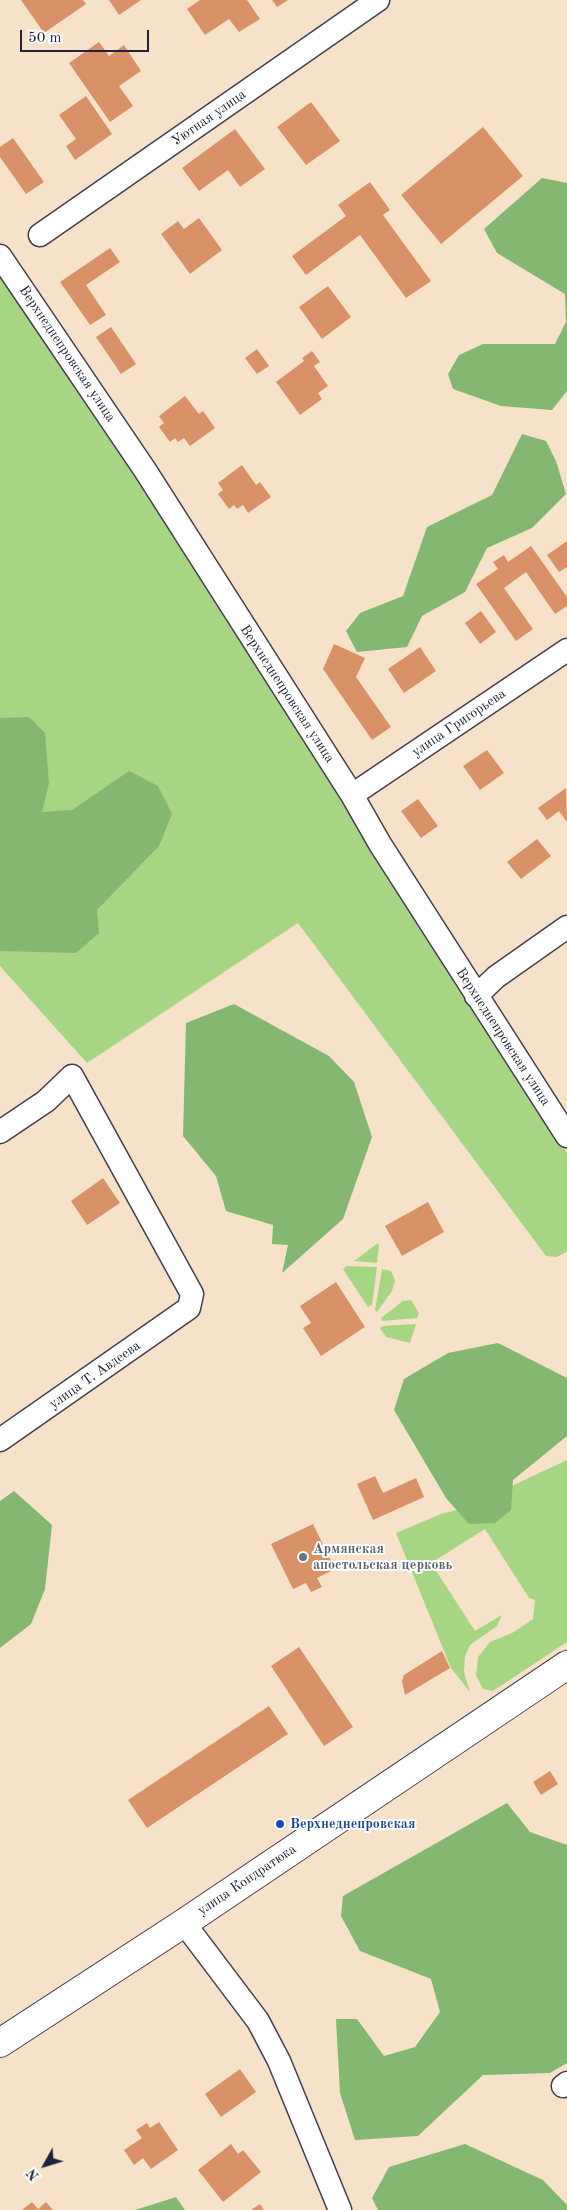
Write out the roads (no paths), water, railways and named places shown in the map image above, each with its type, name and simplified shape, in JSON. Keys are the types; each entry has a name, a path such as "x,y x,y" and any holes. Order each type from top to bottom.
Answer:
{"main road":[{"name":"улица Кондратюка","path":"0,2044 184,1923 567,1665"}],"street":[{"name":"Уютная улица","path":"40,235 378,0"},
{"name":"Верхнеднепровская улица","path":"0,256 145,470 352,795 380,844 476,996 567,1136"},
{"name":"улица Григорьева","path":"352,795 567,650"},
{"path":"476,996 496,978 567,927"},
{"name":"улица Т. Авдеева","path":"0,1132 46,1101 72,1076 184,1276 192,1294 189,1308 0,1440"},
{"path":"184,1923 258,2021 279,2061 340,2210"}],"place":[{"name":"Армянская апостольская церковь","path":"303,1557"},
{"name":"Верхнеднепровская","path":"280,1824"}]}
